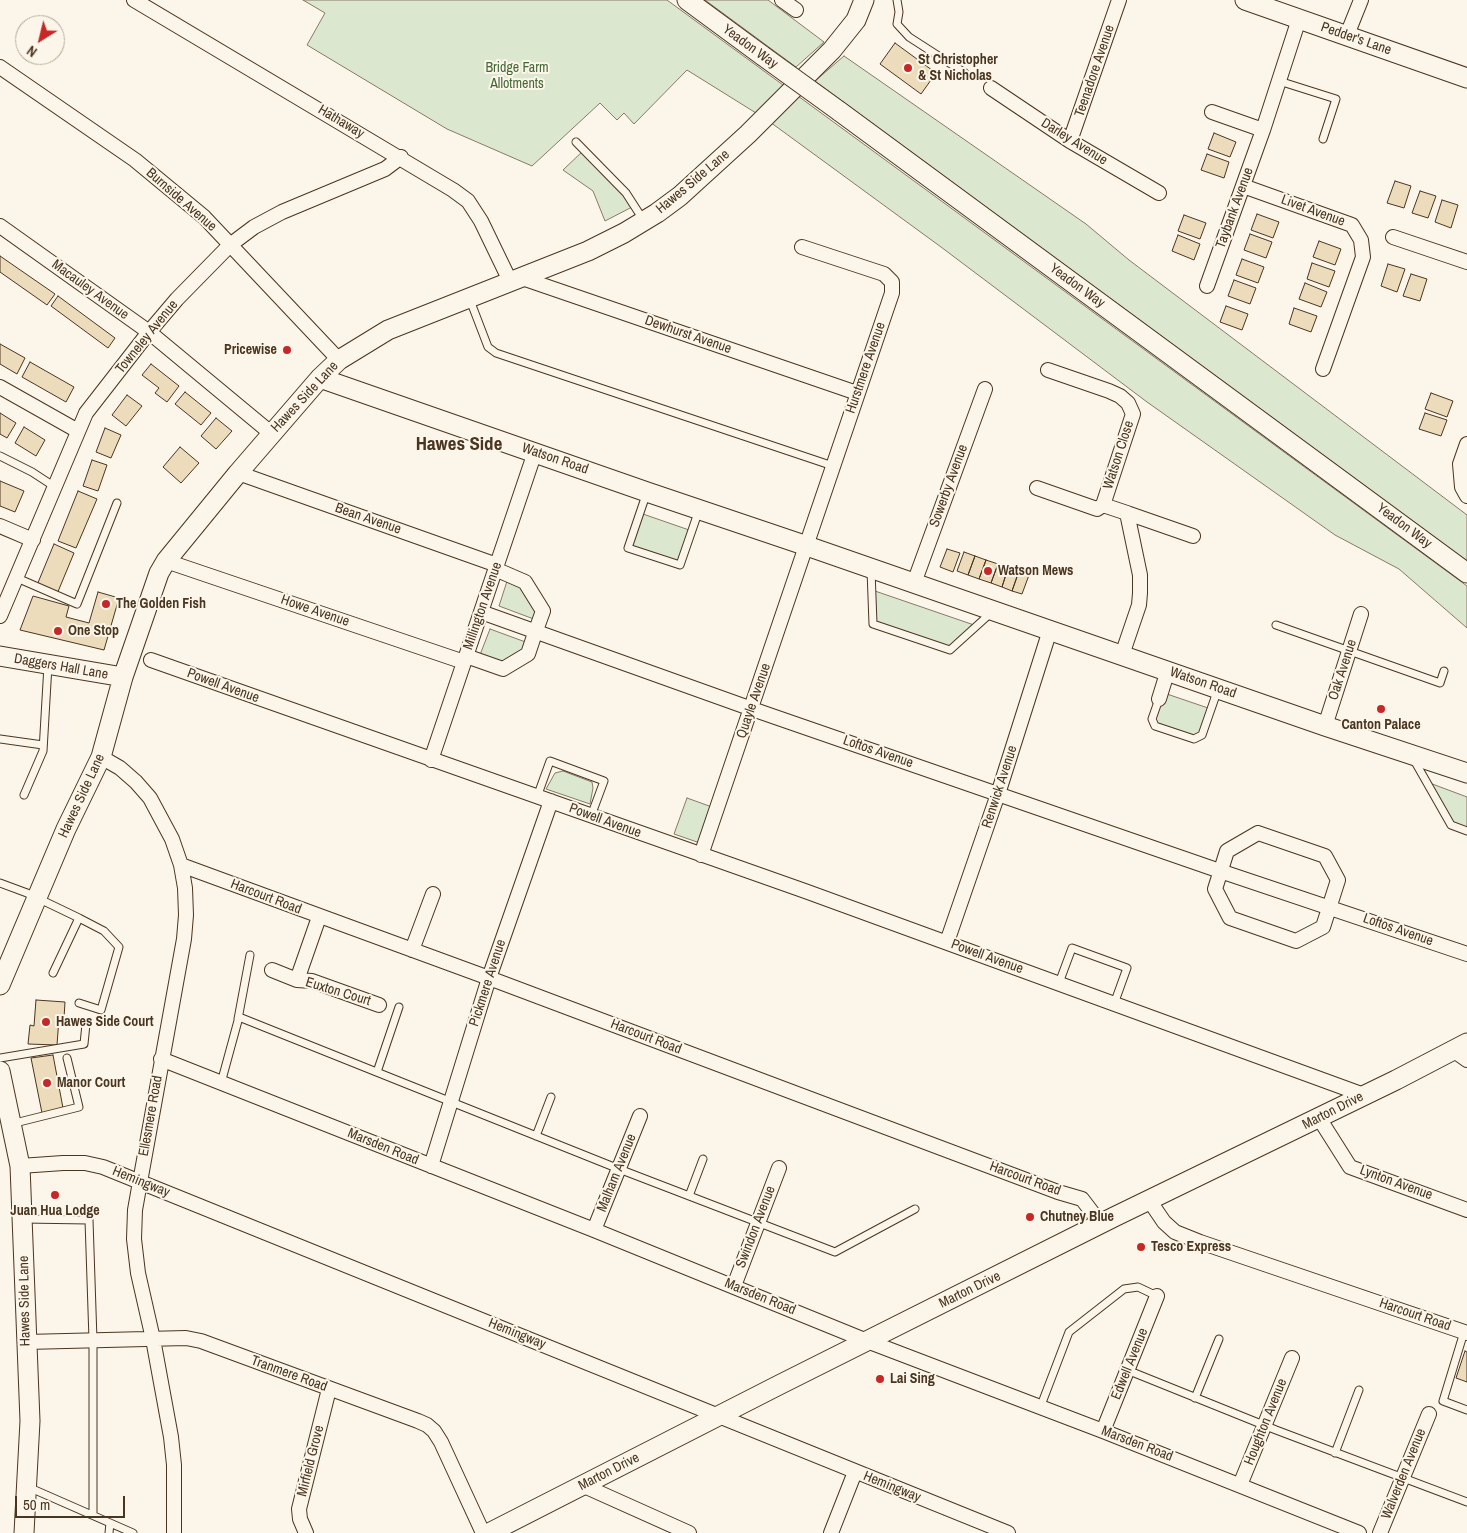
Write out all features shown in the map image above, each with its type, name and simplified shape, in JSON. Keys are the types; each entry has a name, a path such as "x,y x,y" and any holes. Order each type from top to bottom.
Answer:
{"street":[{"name":"Hathaway","path":"134,0 454,190 468,201 515,279"},
{"name":"Yeadon Way","path":"687,0 1467,573"},
{"path":"782,0 796,10"},
{"name":"Hawes Side Lane","path":"0,985 66,829 101,757 122,678 159,573 166,561 238,473 320,378 339,360 388,330 588,251 644,221 680,196 748,134 832,50 856,20 864,0"},
{"name":"Teenadore Avenue","path":"1070,141 1119,0"},
{"name":"Pedder's Lane","path":"1245,0 1467,78"},
{"path":"1347,35 1361,0"},
{"name":"Taybank Avenue","path":"1207,286 1263,130 1299,19"},
{"name":"Burnside Avenue","path":"0,67 135,160 204,217 339,360"},
{"name":"Darley Avenue","path":"991,88 1070,141 1159,194"},
{"path":"1212,112 1263,130"},
{"name":"Towneley Avenue","path":"0,616 4,596 16,578 86,413 177,299 230,245 254,227 282,212 384,170 401,157"},
{"name":"Livet Avenue","path":"1243,186 1352,225 1361,240 1363,256 1323,369"},
{"name":"Macauley Avenue","path":"0,226 149,332 272,434"},
{"path":"1393,237 1467,262"},
{"name":"Hurstmere Avenue","path":"802,246 884,274 892,282 892,293 807,546"},
{"name":"Dewhurst Avenue","path":"515,279 857,393"},
{"name":"Watson Close","path":"1037,488 1097,510 1103,505 1132,414 1128,403 1120,396 1048,370"},
{"name":"Watson Road","path":"320,378 1326,726 1467,772"},
{"path":"0,387 78,431"},
{"name":"Sowerby Avenue","path":"914,583 984,389"},
{"path":"1467,444 1460,464 1462,487 1467,496"},
{"name":"Millington Avenue","path":"431,760 535,452"},
{"name":"Bean Avenue","path":"238,473 496,567"},
{"name":"Watson Close","path":"1103,505 1193,536"},
{"path":"1122,654 1139,605 1140,593 1140,575 1127,513"},
{"path":"0,526 33,540"},
{"name":"Quayle Avenue","path":"701,855 807,546"},
{"name":"Howe Avenue","path":"166,561 465,659"},
{"path":"465,659 503,669 528,654 536,633 543,610 525,582 496,567"},
{"name":"Loftos Avenue","path":"481,612 752,709 1220,871 1467,954"},
{"name":"Oak Avenue","path":"1326,726 1361,614"},
{"name":"Renwick Avenue","path":"947,942 998,794 1050,630"},
{"name":"Daggers Hall Lane","path":"0,656 122,678"},
{"name":"Powell Avenue","path":"151,660 947,942 1364,1095"},
{"path":"1159,699 1168,670"},
{"name":"Ellesmere Road","path":"101,757 126,772 150,798 172,839 181,865 185,897 184,939 140,1182 134,1239 144,1306 153,1339 166,1405 174,1465 174,1533"},
{"name":"Pickmere Avenue","path":"432,1166 489,978 551,801"},
{"path":"1258,834 1325,856 1338,880 1329,907 1323,927 1296,941 1230,918 1215,889 1227,851 1258,834"},
{"name":"Harcourt Road","path":"181,865 489,978 1058,1192 1082,1199 1101,1224"},
{"path":"412,950 433,894"},
{"name":"Euxton Court","path":"297,980 319,917"},
{"name":"Euxton Court","path":"272,970 297,980 312,981 379,1005"},
{"name":"Marton Drive","path":"489,1533 1149,1200 1364,1095 1462,1051"},
{"name":"Marsden Road","path":"161,1059 594,1230 867,1341 1102,1431 1359,1533"},
{"name":"Hawes Side Lane","path":"0,1072 3,1102 11,1124 20,1166 23,1218 30,1421 28,1487 24,1533"},
{"name":"Malham Avenue","path":"594,1230 640,1116"},
{"name":"Lynton Avenue","path":"1319,1118 1350,1167 1467,1210"},
{"name":"Hemingway","path":"20,1166 63,1162 103,1167 1008,1533"},
{"name":"Swindon Avenue","path":"734,1286 779,1168"},
{"name":"Harcourt Road","path":"1149,1200 1164,1222 1175,1232 1466,1333"},
{"name":"Edwell Avenue","path":"1102,1431 1157,1296"},
{"name":"Tranmere Road","path":"26,1342 186,1338 201,1341 418,1421 434,1431 441,1442 484,1533"},
{"name":"Houghton Avenue","path":"1240,1485 1292,1358"},
{"name":"Mirfield Grove","path":"306,1533 300,1518 300,1509 329,1389"},
{"name":"Walverden Avenue","path":"1380,1533 1429,1414"},
{"path":"831,1533 855,1472"},
{"path":"582,1486 689,1533"}],"lane":[{"path":"897,0 899,12 897,24 909,36 965,73"},
{"path":"1279,81 1336,99 1323,139"},
{"path":"576,142 626,193 644,221"},
{"path":"469,297 488,347 496,353 833,466"},
{"path":"0,456 32,472 55,487"},
{"path":"647,492 628,548 680,565 699,509"},
{"path":"16,578 77,604 117,503"},
{"path":"870,568 873,624 950,650 994,610"},
{"path":"1276,626 1440,683 1444,671"},
{"path":"24,795 43,752 48,664"},
{"name":"Watson Road","path":"1159,699 1152,719 1155,726 1194,739 1202,735 1218,688"},
{"path":"0,738 43,745"},
{"path":"1411,754 1451,825 1467,831"},
{"path":"537,796 550,761 604,781 592,816"},
{"path":"0,883 104,931 118,948 101,1010 79,1003"},
{"path":"53,973 79,918"},
{"path":"1059,983 1072,948 1127,968 1114,1004"},
{"path":"221,1083 238,1019 250,955"},
{"path":"377,1072 399,1007"},
{"path":"238,1019 239,1017 618,1169 835,1252 915,1209"},
{"path":"0,1058 84,1044 86,1024"},
{"path":"11,1124 79,1107 66,1058"},
{"path":"536,1136 551,1097"},
{"path":"689,1196 703,1159"},
{"path":"23,1218 89,1220 93,1340 93,1515"},
{"path":"1040,1408 1069,1332 1124,1288 1138,1286 1157,1296"},
{"path":"1466,1333 1443,1401 1467,1410"},
{"path":"1195,1398 1219,1339"},
{"path":"1127,1370 1265,1426 1467,1502"},
{"path":"1335,1452 1359,1390"},
{"path":"28,1487 133,1533"},
{"path":"109,1533 110,1523"}],"green space":[{"name":"Bridge Farm Allotments","path":"303,0 667,0 783,85 756,113 687,70 634,124 624,113 617,120 600,103 532,166 447,129 307,45 325,13"},
{"path":"705,0 768,0 824,42 796,67"},
{"path":"844,56 1086,224 1129,260 1467,515 1467,561 815,81"},
{"path":"798,96 1467,586 1467,628 1399,569 1335,535 1147,402 941,247 770,122"},
{"path":"584,150 634,206 605,221 593,191 563,170"},
{"path":"640,513 692,531 680,565 629,548"},
{"path":"509,575 525,582 539,621 499,606"},
{"path":"872,590 977,626 950,650 873,624"},
{"path":"490,629 531,644 503,669 478,660"},
{"path":"1161,692 1211,709 1202,735 1194,739 1155,726 1152,719"},
{"path":"563,771 592,782 593,788 590,804 546,789 555,773"},
{"path":"1427,782 1467,797 1467,831 1453,826"},
{"path":"687,798 712,807 700,843 674,834"}],"building":[{"name":"St Christopher & St Nicholas","path":"895,43 936,73 921,94 880,64"},
{"path":"1214,133 1236,142 1230,157 1208,149"},
{"path":"1207,154 1229,162 1224,178 1201,170"},
{"path":"1395,181 1411,186 1404,208 1387,203"},
{"path":"1420,191 1436,196 1428,218 1412,213"},
{"path":"1442,200 1458,205 1451,228 1435,222"},
{"path":"1257,214 1279,222 1273,238 1251,230"},
{"path":"1184,215 1206,223 1200,239 1178,231"},
{"path":"1250,234 1272,242 1266,258 1244,250"},
{"path":"1178,235 1200,244 1194,260 1172,251"},
{"path":"1319,241 1341,249 1335,265 1313,257"},
{"path":"0,256 55,294 47,305 0,272"},
{"path":"1242,259 1264,267 1258,283 1236,275"},
{"path":"1312,263 1335,271 1329,287 1307,279"},
{"path":"1388,264 1405,269 1397,292 1381,286"},
{"path":"1411,274 1427,279 1420,301 1403,296"},
{"path":"1234,280 1256,288 1250,304 1228,296"},
{"path":"1305,283 1327,292 1321,307 1299,299"},
{"path":"58,296 115,338 108,348 51,306"},
{"path":"1226,306 1248,314 1242,330 1220,322"},
{"path":"1294,308 1317,316 1311,332 1289,324"},
{"path":"0,344 25,358 17,374 0,364"},
{"path":"30,362 74,387 66,402 22,377"},
{"path":"151,364 179,386 167,402 155,393 159,388 142,375"},
{"path":"185,392 211,413 201,425 175,404"},
{"path":"1431,393 1453,401 1447,417 1425,409"},
{"path":"127,395 142,406 126,426 112,415"},
{"path":"0,413 16,423 7,438 0,434"},
{"path":"1425,413 1447,420 1441,436 1419,429"},
{"path":"216,418 232,431 216,449 201,436"},
{"path":"24,427 45,440 36,456 15,443"},
{"path":"105,428 121,435 111,458 96,452"},
{"path":"180,447 199,463 181,483 163,467"},
{"path":"92,460 107,465 98,491 83,486"},
{"path":"0,481 24,491 15,512 0,506"},
{"path":"78,491 97,499 76,548 58,541"},
{"path":"54,544 74,553 57,594 37,585"},
{"path":"947,549 960,553 953,572 940,567"},
{"name":"Watson Mews","path":"964,552 975,556 968,575 957,571"},
{"name":"Watson Mews","path":"975,556 986,560 979,579 968,575"},
{"name":"Watson Mews","path":"986,560 998,564 991,583 979,579"},
{"name":"Watson Mews","path":"998,564 1008,568 1002,587 991,583"},
{"name":"Watson Mews","path":"1008,568 1019,571 1012,591 1002,587"},
{"name":"Watson Mews","path":"1019,571 1029,575 1022,594 1012,591"},
{"path":"98,592 119,598 104,650 20,630 33,596 69,606 66,617 89,623"},
{"name":"Hawes Side Court","path":"36,1000 65,1002 64,1018 59,1018 57,1045 28,1044 30,1025 34,1026"},
{"name":"Manor Court","path":"53,1055 63,1108 42,1113 31,1058"},
{"path":"1465,1351 1467,1352 1467,1382 1456,1378"}],"place":[{"name":"St Christopher & St Nicholas","path":"908,68"},
{"name":"Pricewise","path":"287,350"},
{"name":"Watson Mews","path":"988,571"},
{"name":"The Golden Fish","path":"106,604"},
{"name":"One Stop","path":"58,631"},
{"name":"Canton Palace","path":"1381,709"},
{"name":"Hawes Side Court","path":"46,1022"},
{"name":"Manor Court","path":"47,1083"},
{"name":"Juan Hua Lodge","path":"55,1195"},
{"name":"Chutney Blue","path":"1030,1217"},
{"name":"Tesco Express","path":"1141,1247"},
{"name":"Lai Sing","path":"880,1379"}],"district":[{"name":"Hawes Side","path":"459,445"}]}
